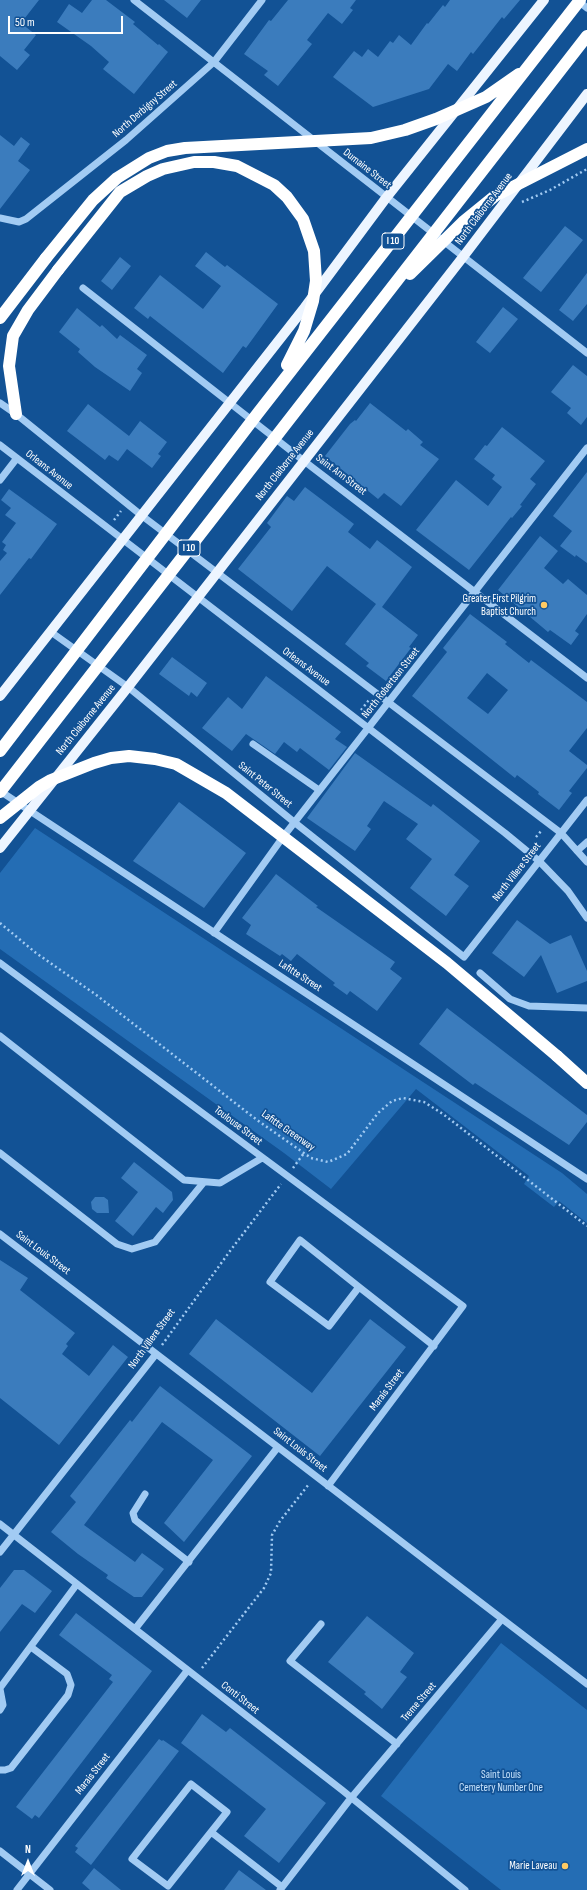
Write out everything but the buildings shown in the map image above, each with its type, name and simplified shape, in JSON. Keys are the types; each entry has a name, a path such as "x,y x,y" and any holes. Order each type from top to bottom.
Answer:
{"highway":[{"name":"I 10","path":"0,751 258,413 580,0"},
{"name":"I 10","path":"0,792 587,36"},
{"path":"0,318 46,258 102,190 127,170 161,154 185,148 370,138 405,130 436,119 486,96 528,68"},
{"path":"379,304 463,222 495,196 587,149"},
{"path":"16,414 9,366 13,336 32,304 120,192 146,176 163,169 194,162 214,162 237,166 274,185 296,207 303,219 314,251 316,281 314,301 293,356 258,413"},
{"path":"0,818 51,780 94,763 111,758 130,756 155,758 176,764 233,798 447,963 587,1083"}],"main road":[{"path":"0,696 306,307 386,198 544,0"},
{"name":"North Claiborne Avenue","path":"0,848 128,687 463,257 587,94"}],"street":[{"name":"Dumaine Street","path":"134,0 386,198 587,353"},
{"name":"North Derbigny Street","path":"0,218 19,222 26,219 126,140 214,62 262,0"},
{"path":"577,0 587,8"},
{"name":"Saint Ann Street","path":"83,288 304,461 587,678"},
{"name":"Orleans Avenue","path":"0,403 16,414 141,515 217,571 561,833 587,862"},
{"name":"Orleans Avenue","path":"0,445 539,861 568,891 587,918"},
{"name":"North Robertson Street","path":"214,933 294,822 476,592 587,448"},
{"path":"0,480 17,458"},
{"name":"Saint Peter Street","path":"51,632 128,687 294,822 464,957"},
{"path":"253,744 319,790"},
{"name":"Lafitte Street","path":"0,792 587,1179"},
{"name":"North Villere Street","path":"464,957 587,800"},
{"path":"577,851 587,842"},
{"name":"Toulouse Street","path":"0,963 463,1306"},
{"path":"480,973 510,999 529,1006 587,1008"},
{"path":"0,1036 184,1180 220,1183 262,1158"},
{"path":"0,1153 117,1244 132,1249 155,1242 204,1182"},
{"name":"Saint Louis Street","path":"0,1234 587,1684"},
{"path":"359,1287 329,1326 270,1282 300,1240 434,1346"},
{"name":"Marais Street","path":"328,1486 463,1306"},
{"name":"North Villere Street","path":"0,1552 156,1354"},
{"path":"135,1630 278,1447"},
{"path":"145,1494 133,1513 135,1520 189,1562"},
{"name":"Conti Street","path":"0,1524 352,1798 465,1890"},
{"path":"0,1710 3,1705 0,1688 77,1584"},
{"name":"Treme Street","path":"281,1888 352,1798 502,1619"},
{"path":"320,1624 290,1661 398,1744"},
{"path":"0,1770 11,1768 68,1695 70,1690 71,1685 67,1674 31,1646"},
{"name":"Marais Street","path":"17,1890 187,1671"},
{"path":"191,1784 227,1812 211,1832 168,1886 132,1858 191,1784"},
{"path":"211,1832 281,1888"},
{"path":"0,1851 50,1890"}],"path":[{"path":"520,202 550,190 587,169"},
{"path":"112,522 122,511"},
{"path":"361,710 369,699"},
{"path":"536,838 542,830"},
{"name":"Lafitte Greenway","path":"0,923 36,952 95,994 257,1120 311,1158 328,1162 347,1154 378,1113 392,1101 403,1098 424,1102 443,1114 587,1226"},
{"name":"North Villere Street","path":"156,1354 166,1338 230,1251 304,1153"},
{"path":"195,1677 264,1588 271,1573 272,1535 280,1521 316,1476"}],"green space":[{"path":"35,828 562,1173 587,1194 587,1223 559,1201 554,1207 524,1184 529,1176 416,1089 331,1189 284,1153 0,949 0,873"},
{"name":"Saint Louis Cemetery Number One","path":"501,1643 587,1710 587,1890 501,1890 381,1796"}],"place":[{"name":"Greater First Pilgrim Baptist Church","path":"544,605"},
{"name":"Marie Laveau","path":"565,1866"}]}
